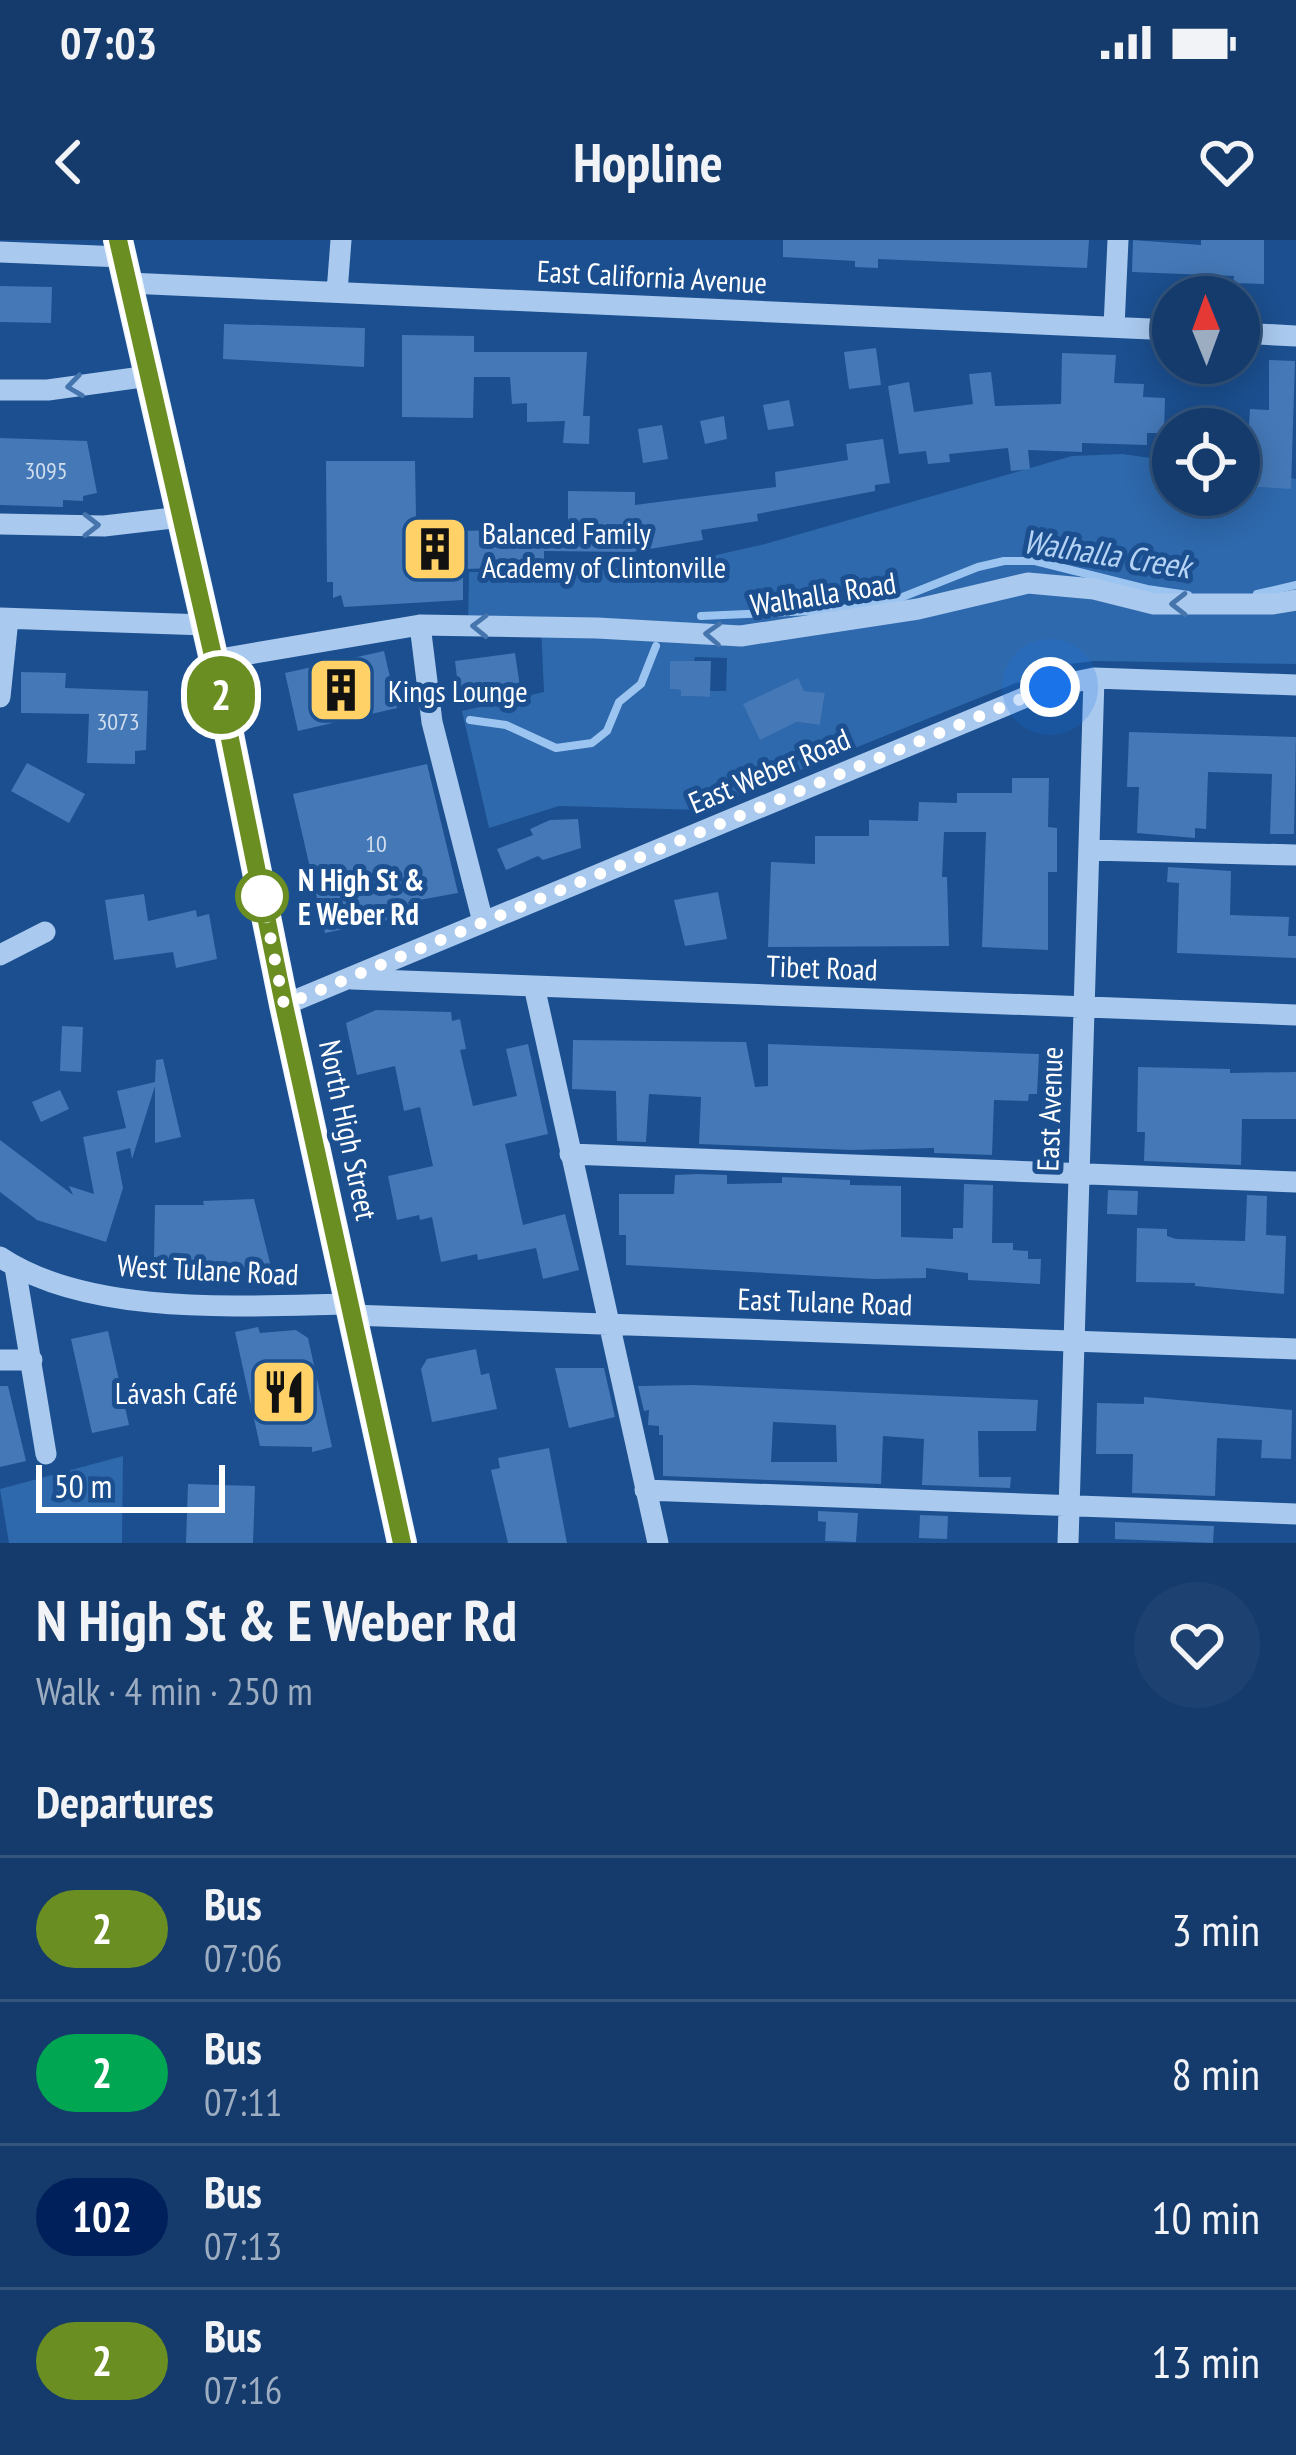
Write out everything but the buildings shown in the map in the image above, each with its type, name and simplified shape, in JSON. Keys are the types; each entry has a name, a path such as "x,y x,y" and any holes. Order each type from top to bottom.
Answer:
{"main road":[{"name":"North High Street","path":"122,260 214,660 402,1543"}],"street":[{"path":"338,292 341,240"},
{"path":"1114,327 1118,240"},
{"name":"East California Avenue","path":"0,252 122,260 338,292 1152,329"},
{"path":"1260,334 1296,335"},
{"path":"0,390 48,390 149,376"},
{"path":"0,524 104,526 181,517"},
{"name":"Walhalla Road","path":"214,660 420,625 741,636 918,609 1028,583 1094,589 1154,604 1296,600"},
{"path":"0,697 4,618 206,625"},
{"path":"420,625 432,722 483,922"},
{"name":"East Weber Road","path":"284,1005 1034,693 1094,678 1296,686"},
{"name":"East Avenue","path":"1068,1543 1094,678"},
{"path":"1089,850 1296,855"},
{"path":"0,955 45,932"},
{"name":"Tibet Road","path":"346,979 1296,1015"},
{"path":"534,986 658,1543"},
{"path":"570,1154 1296,1182"},
{"path":"8,1262 32,1360 46,1454"},
{"name":"West Tulane Road","path":"8,1262 80,1290 126,1298 350,1310"},
{"name":"East Tulane Road","path":"350,1310 1296,1349"},
{"path":"0,1360 32,1360"},
{"path":"646,1490 1296,1514"}],"shaded area":[{"path":"1072,456 1152,458 1152,516 1260,516 1260,474 1296,479 1296,664 1094,661 1061,665 701,810 559,806 489,828 462,711 544,692 541,627 468,626 469,572 672,565 765,544","holes":["727,658 726,691 710,691 709,697 682,696 681,690 670,689 671,661","797,678 804,691 825,694 820,725 797,722 761,739"]},
{"path":"123,1456 122,1543 9,1543 0,1489"}],"waterway":[{"name":"Walhalla Creek","path":"701,616 836,610 895,600 1004,561 1035,561 1188,595"},
{"name":"Walhalla Creek","path":"1257,594 1296,585"},
{"name":"Walhalla Creek","path":"470,720 506,725 556,748 592,743 607,731 619,702 641,684 656,646"}],"bus line":[{"name":"2","path":"118,240 214,660 402,1543"}],"place":[{"name":"Balanced Family Academy of Clintonville","path":"435,549"},
{"name":"Kings Lounge","path":"341,690"},
{"name":"N High St & E Weber Rd","path":"262,896"},
{"name":"Lávash Café","path":"284,1392"}],"route":[{"path":"262,896 284,1005 1050,687"}]}
